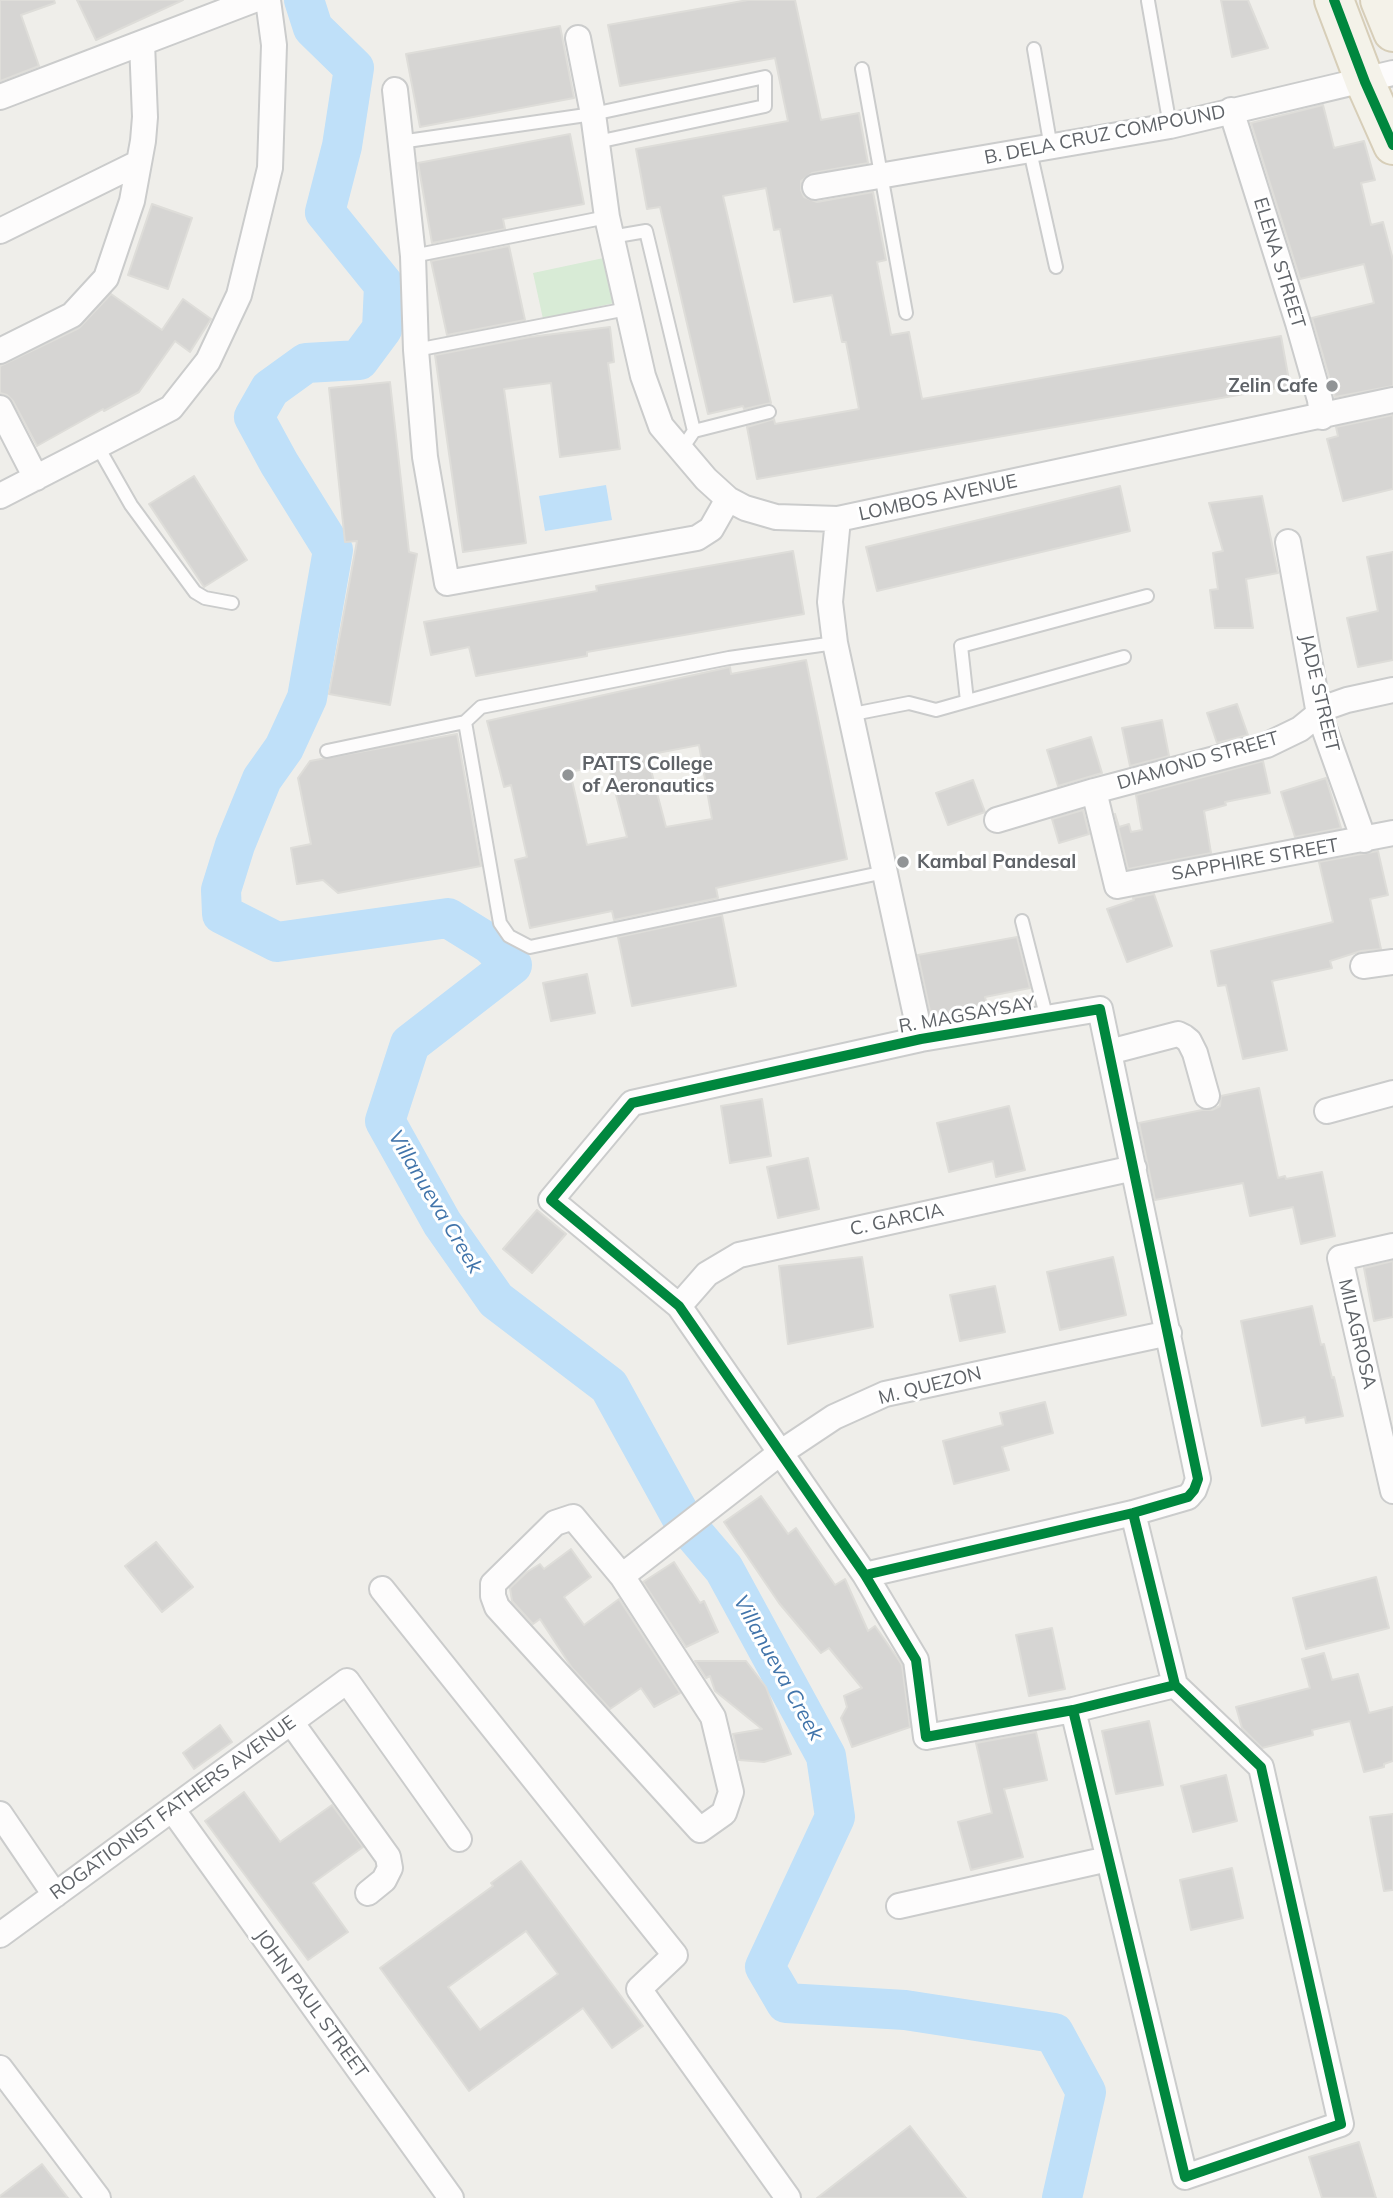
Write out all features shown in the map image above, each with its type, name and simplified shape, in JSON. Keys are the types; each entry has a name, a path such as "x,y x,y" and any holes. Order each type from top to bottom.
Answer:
{"main road":[{"path":"1334,0 1378,51"},
{"path":"1380,0 1378,51 1393,145"}],"street":[{"path":"0,97 254,0"},
{"path":"0,496 171,408 208,360 239,295 270,168 274,46 268,0"},
{"path":"578,38 593,114 609,227 642,376 661,425 688,440 706,479 728,499 745,508 776,517 838,519"},
{"path":"0,351 72,315 106,278 132,201 138,163 145,117 142,43"},
{"name":"B. DELA CRUZ COMPOUND","path":"815,187 1170,126 1231,110 1378,51"},
{"path":"395,90 413,256 416,350 425,457 447,583 697,538 711,528 728,499"},
{"name":"ELENA STREET","path":"1231,110 1320,400 1322,417"},
{"path":"0,231 138,163"},
{"name":"LOMBOS AVENUE","path":"921,1039 848,715 835,643 830,602 838,519 1393,400"},
{"path":"0,408 36,478"},
{"name":"JADE STREET","path":"1288,542 1319,714 1364,840"},
{"name":"DIAMOND STREET","path":"997,820 1094,790 1267,745 1300,729 1327,707 1393,690"},
{"name":"SAPPHIRE STREET","path":"1094,790 1117,886 1393,833"},
{"path":"1363,966 1393,962"},
{"name":"R. MAGSAYSAY","path":"865,1575 1133,1513 1188,1497 1194,1490 1198,1479 1100,1009 921,1039 632,1103 551,1200 679,1306 865,1575 916,1660 926,1737 1073,1710"},
{"path":"1109,1052 1178,1034 1189,1041 1195,1052 1207,1096"},
{"path":"1327,1111 1393,1093"},
{"name":"C. GARCIA","path":"679,1306 707,1274 738,1255 1133,1168"},
{"name":"MILAGROSA","path":"1393,1246 1340,1258 1393,1491"},
{"name":"M. QUEZON","path":"622,1576 780,1453 834,1417 886,1394 1169,1333"},
{"path":"1133,1513 1175,1685 1261,1767 1341,2124 1185,2177 1073,1710 1175,1685"},
{"path":"573,1517 622,1576 713,1717 731,1792 724,1813 700,1830 497,1607 493,1596 493,1584 555,1522 564,1518 573,1517"},
{"path":"382,1588 675,1955 639,1989 788,2198"},
{"name":"ROGATIONIST FATHERS AVENUE","path":"0,1935 347,1681 459,1839"},
{"path":"291,1722 388,1857 390,1868 384,1880 368,1893"},
{"name":"JOHN PAUL STREET","path":"172,1810 451,2198"},
{"path":"0,1814 55,1895"},
{"path":"899,1906 1108,1859"},
{"path":"0,2068 98,2198"}],"lane":[{"path":"1149,1 1170,126"},
{"path":"1034,49 1041,150 1056,267"},
{"path":"862,69 906,313"},
{"path":"400,142 593,114 765,76 765,106 597,142"},
{"path":"413,256 609,227 646,231 688,440 769,412"},
{"path":"416,350 627,309"},
{"path":"98,447 131,505 195,593 205,598 232,603"},
{"path":"967,701 961,646 1147,596"},
{"path":"327,751 465,722 481,707 729,658 835,643"},
{"path":"848,715 909,703 936,710 1124,657"},
{"path":"465,722 500,923 509,936 530,947 885,872"},
{"path":"1022,921 1046,1019"}],"green space":[{"path":"613,256 623,301 543,319 533,273"}],"water":[{"path":"606,485 612,520 545,531 539,496"}],"building":[{"path":"0,0 54,0 55,3 21,15 39,66 0,81"},
{"path":"77,0 183,0 96,40"},
{"path":"748,0 795,0 821,120 859,113 868,163 812,173 801,181 801,190 804,197 817,202 873,192 886,260 877,262 891,335 909,332 922,399 1281,336 1290,386 757,479 747,427 774,419 775,424 859,409 846,342 842,342 832,295 794,302 780,229 774,230 766,188 723,196 771,403 708,414 660,207 647,209 636,149 788,121 775,58 620,86 608,25"},
{"path":"1221,0 1248,0 1268,48 1232,57"},
{"path":"560,26 574,98 420,127 406,54"},
{"path":"1323,105 1334,148 1364,141 1375,180 1361,183 1371,225 1383,222 1393,260 1393,386 1335,397 1312,318 1374,303 1364,264 1300,279 1251,123"},
{"path":"570,134 584,204 503,219 505,229 432,243 418,163"},
{"path":"152,204 192,218 168,289 128,275"},
{"path":"509,246 525,320 447,335 431,261"},
{"path":"111,294 162,330 183,299 211,319 190,352 175,341 139,392 37,446 13,401 0,393 0,366 79,328"},
{"path":"610,327 614,362 608,363 620,449 560,457 551,383 504,389 526,543 463,552 435,355 530,337"},
{"path":"390,382 409,552 417,554 390,705 329,694 357,541 345,542 329,388"},
{"path":"1393,415 1393,489 1343,501 1327,439 1338,436 1336,427"},
{"path":"194,476 247,560 204,587 149,504"},
{"path":"1120,486 1130,531 877,591 866,547"},
{"path":"1262,496 1278,573 1246,579 1253,628 1215,628 1210,590 1218,589 1213,553 1223,551 1209,503"},
{"path":"793,551 804,614 587,652 587,656 476,676 469,647 431,655 424,622 597,591 596,586"},
{"path":"1393,552 1393,660 1358,667 1347,618 1378,611 1367,557"},
{"path":"806,660 847,859 716,888 718,898 614,920 612,911 530,928 515,860 527,857 511,785 504,787 487,721 730,667 731,674","holes":["699,745 712,819 666,827 647,755","608,764 627,837 587,845 570,772"]},
{"path":"1237,704 1248,735 1217,743 1207,713"},
{"path":"1162,720 1169,756 1130,766 1122,728"},
{"path":"457,734 481,866 338,893 323,880 297,884 291,848 311,844 298,778 310,761"},
{"path":"1091,737 1102,773 1058,786 1047,750"},
{"path":"1263,761 1270,793 1225,802 1226,805 1204,811 1211,853 1128,869 1115,814 1119,827 1129,824 1131,832 1142,830 1136,795"},
{"path":"1326,778 1341,828 1295,837 1281,792"},
{"path":"973,780 985,812 948,825 936,793"},
{"path":"1083,810 1089,834 1059,843 1052,819"},
{"path":"1378,851 1388,895 1370,899 1381,949 1361,951 1330,961 1332,968 1272,981 1287,1050 1243,1059 1226,985 1218,986 1211,951 1333,922 1319,862"},
{"path":"1154,894 1172,946 1127,962 1107,909 1134,900 1133,898"},
{"path":"722,915 736,986 632,1006 618,937"},
{"path":"1017,937 1030,988 985,997 987,1005 931,1016 918,955"},
{"path":"587,974 595,1013 551,1021 543,983"},
{"path":"1259,1088 1278,1178 1322,1172 1335,1236 1301,1244 1293,1207 1250,1216 1243,1183 1155,1200 1139,1123 1212,1110 1220,1106 1221,1096"},
{"path":"762,1099 771,1156 730,1163 721,1106"},
{"path":"1009,1106 1025,1170 996,1177 993,1161 949,1172 937,1123"},
{"path":"808,1158 819,1209 778,1218 767,1167"},
{"path":"537,1210 566,1234 532,1273 503,1249"},
{"path":"862,1257 873,1327 788,1344 779,1266"},
{"path":"1113,1257 1126,1315 1060,1330 1047,1272"},
{"path":"1393,1261 1393,1317 1374,1321 1364,1268"},
{"path":"995,1286 1005,1332 960,1341 950,1295"},
{"path":"1312,1306 1343,1416 1306,1423 1305,1417 1262,1426 1241,1321"},
{"path":"1045,1402 1053,1433 1002,1447 1009,1470 954,1484 943,1441 1003,1425 1000,1413"},
{"path":"761,1496 788,1534 796,1528 835,1585 845,1579 868,1631 875,1626 902,1665 910,1727 852,1747 841,1718 847,1707 844,1696 862,1688 829,1648 821,1653 779,1603 724,1522"},
{"path":"156,1542 193,1587 162,1612 125,1566"},
{"path":"571,1549 591,1577 564,1597 584,1625 619,1599 680,1693 654,1707 641,1688 610,1709 572,1668 540,1619 533,1624 512,1601 510,1588 527,1572 540,1564 544,1569"},
{"path":"674,1562 700,1603 704,1601 718,1632 686,1647 643,1582"},
{"path":"1376,1577 1389,1628 1306,1649 1293,1598"},
{"path":"1052,1628 1065,1689 1029,1696 1016,1635"},
{"path":"1324,1653 1332,1680 1358,1674 1369,1713 1393,1707 1393,1761 1384,1764 1384,1767 1364,1772 1350,1721 1312,1730 1313,1735 1262,1748 1242,1728 1236,1707 1310,1688 1302,1659"},
{"path":"695,1661 746,1661 766,1687 791,1754 764,1762 739,1760 733,1734 762,1729 715,1691 710,1676 706,1678"},
{"path":"1149,1721 1163,1785 1116,1794 1102,1731"},
{"path":"220,1725 232,1742 194,1769 183,1753"},
{"path":"1036,1732 1047,1780 1004,1789 1023,1857 971,1870 958,1822 992,1813 976,1743"},
{"path":"1226,1775 1237,1821 1193,1832 1181,1786"},
{"path":"244,1792 280,1842 332,1805 363,1847 313,1883 348,1932 308,1960 205,1821"},
{"path":"1393,1814 1393,1890 1384,1891 1370,1817"},
{"path":"521,1861 643,2026 612,2048 583,2008 469,2091 380,1968 493,1886 491,1883","holes":["526,1931 558,1974 480,2030 448,1987"]},
{"path":"1232,1868 1243,1918 1191,1930 1180,1880"},
{"path":"910,2126 966,2198 817,2198"},
{"path":"1359,2142 1376,2198 1322,2198 1309,2157"},
{"path":"42,2164 68,2198 0,2198 0,2196"}],"waterway":[{"name":"Villanueva Creek","path":"304,0 313,28 354,68 342,146 325,212 384,285 382,329 359,360 306,363 270,389 254,417 333,550 307,698 284,748 262,779 235,845 221,890 222,914 277,942 448,918 490,944 512,965 410,1044 385,1121 442,1223 496,1300 609,1386 684,1522 724,1569 826,1756 835,1817 765,1967 786,2003 905,2010 1054,2033 1086,2092 1062,2198"}],"cycle path":[{"path":"1334,0 1365,82 1393,145"},
{"path":"865,1575 1133,1513 1188,1497 1194,1490 1198,1479 1100,1009 921,1039 632,1103 551,1200 679,1306 865,1575 916,1660 926,1737 1073,1710 1175,1685"},
{"path":"1073,1710 1185,2177 1341,2124 1261,1767 1175,1685 1133,1513"}],"place":[{"name":"Zelin Cafe","path":"1332,386"},
{"name":"PATTS College of Aeronautics","path":"568,775"},
{"name":"Kambal Pandesal","path":"903,862"}]}
